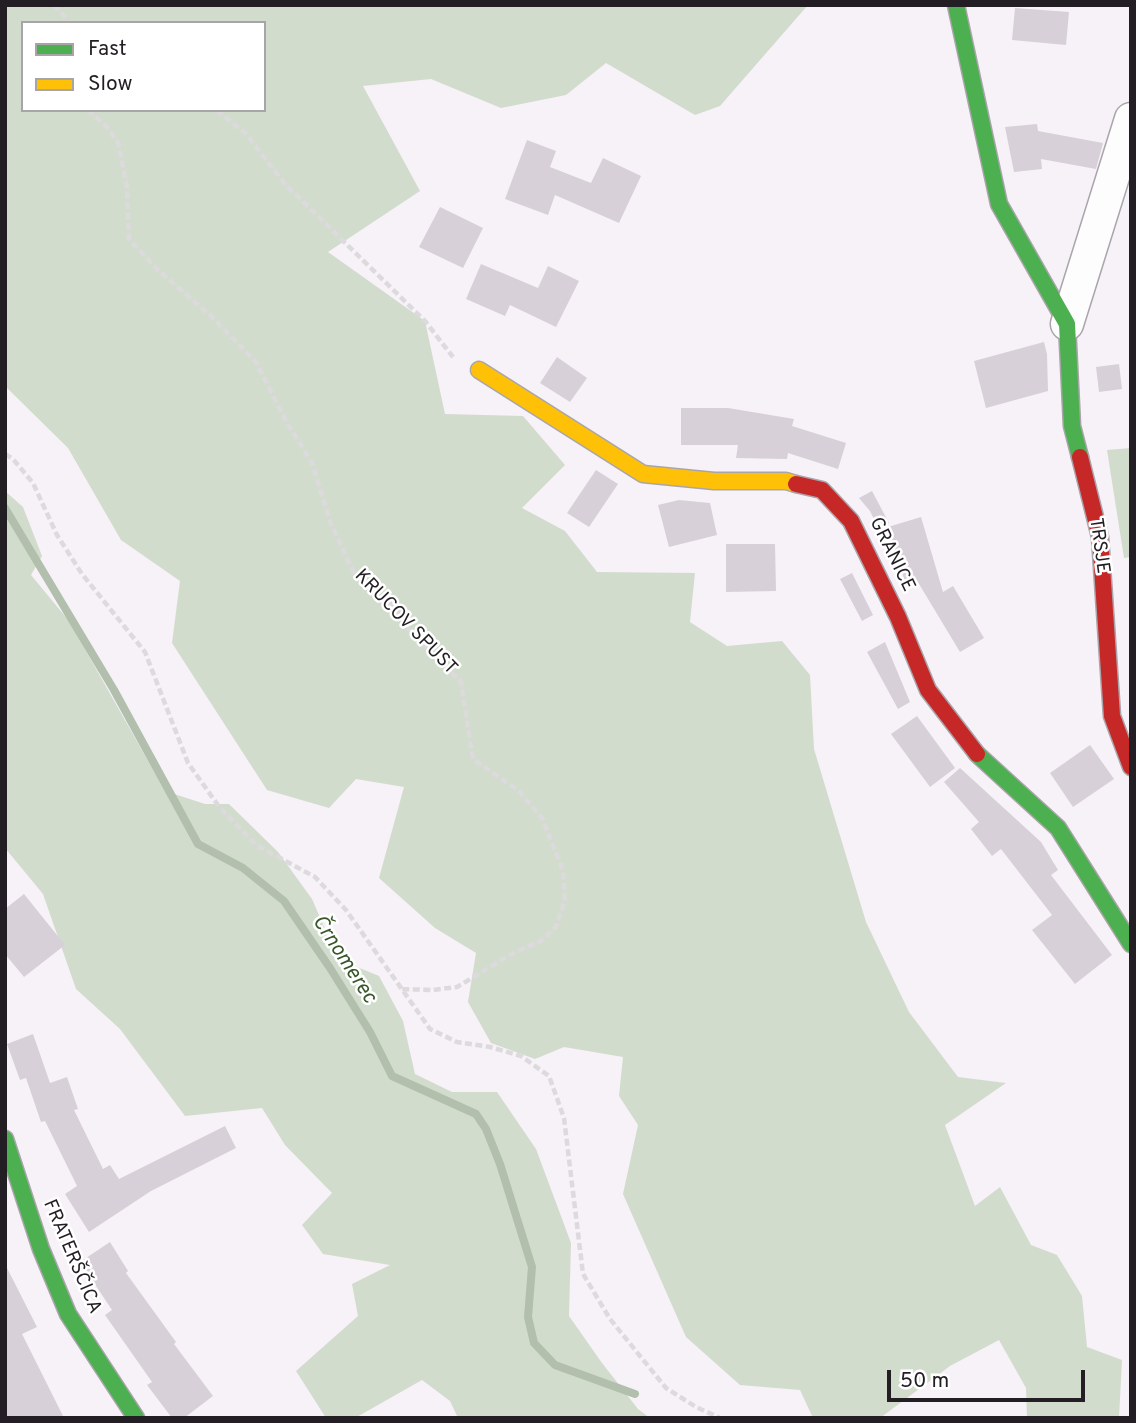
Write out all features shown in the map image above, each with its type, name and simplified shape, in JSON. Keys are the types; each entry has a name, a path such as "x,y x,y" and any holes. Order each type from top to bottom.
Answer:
{"street":[{"name":"TRSJE","path":"956,5 999,204 1067,324"},
{"name":"TRSJE","path":"1131,119 1067,324 1072,426 1100,537 1112,716 1131,767"},
{"name":"GRANICE","path":"479,370 643,474 714,481 786,481 822,491 851,521 898,617 928,690 976,753 1058,828 1131,944"},
{"name":"FRATERŠČICA","path":"5,1139 41,1249 68,1314 136,1418"}],"path":[{"path":"54,5 68,21"},
{"name":"KRUCOV SPUST","path":"90,112 107,127 118,143 127,187 129,239 158,270 210,314 256,362 286,421 312,463 331,524 355,575 385,596 405,626 461,682 472,759 519,791 542,818 563,870 565,900 556,927 541,941 515,952 457,987 433,990 400,989"},
{"path":"219,112 246,134 285,184 425,321 453,357 479,370"},
{"path":"5,454 13,459 33,483 57,535 82,574 145,652 188,763 220,808 256,845 316,877 346,910 430,1029 457,1042 521,1056 549,1076 564,1118 583,1274 610,1319 666,1388 720,1418"}],"green space":[{"path":"5,5 808,5 720,106 695,115 606,63 566,95 501,108 431,79 363,86 420,191 328,252 425,321 445,414 523,416 565,465 522,508 565,531 597,572 695,573 690,622 727,646 782,641 810,675 814,749 866,922 909,1012 958,1077 1006,1083 945,1125 975,1206 1000,1187 1031,1245 1057,1255 1082,1296 1087,1347 1122,1360 1119,1418 1027,1418 1026,1388 999,1340 950,1366 880,1418 813,1418 800,1390 740,1385 686,1337 623,1194 638,1125 619,1096 623,1057 564,1047 535,1059 491,1043 468,1002 476,953 435,928 379,878 404,787 356,779 329,808 267,790 172,643 180,581 121,540 68,448 5,386"},
{"path":"1131,448 1131,557 1124,558 1107,450"},
{"path":"5,491 23,507 42,556 31,575 69,621 165,791 205,804 229,804 278,852 312,899 338,959 379,976 403,1021 415,1074 452,1092 497,1092 536,1149 571,1243 569,1316 638,1409 650,1418 458,1418 450,1401 422,1380 355,1418 326,1418 296,1371 358,1316 352,1284 390,1265 323,1254 302,1225 332,1193 285,1145 262,1108 185,1116 120,1029 76,989 43,894 5,848"}],"building":[{"path":"1015,8 1069,12 1066,45 1012,40"},
{"path":"1037,124 1038,131 1103,143 1096,169 1041,159 1042,169 1014,172 1005,127"},
{"path":"527,140 556,151 550,167 591,183 603,158 641,176 619,223 555,195 548,215 505,199"},
{"path":"440,207 483,228 463,268 419,247"},
{"path":"481,264 538,288 548,266 579,281 556,327 510,305 505,316 466,299"},
{"path":"1044,342 1048,391 986,408 974,361"},
{"path":"557,357 587,378 570,402 540,383"},
{"path":"1119,364 1122,389 1099,392 1096,367"},
{"path":"681,408 728,408 794,419 792,426 846,443 838,469 788,453 787,459 736,458 738,445 681,445"},
{"path":"596,470 618,484 589,527 567,513"},
{"path":"872,491 889,523 879,529 870,511 859,498"},
{"path":"679,500 710,503 717,535 669,547 658,505"},
{"path":"921,517 943,592 953,586 984,638 960,652 916,579 905,582 888,527"},
{"path":"726,544 775,544 776,591 726,592"},
{"path":"852,573 873,615 862,621 840,579"},
{"path":"885,642 910,702 898,709 867,652"},
{"path":"917,716 955,768 930,787 891,734"},
{"path":"1090,745 1114,779 1073,807 1050,773"},
{"path":"960,768 1041,842 1058,870 1051,875 1112,955 1075,984 1032,930 1052,915 1001,849 992,856 971,829 979,822 944,782"},
{"path":"24,894 65,945 24,977 5,954 5,909"},
{"path":"33,1034 50,1083 67,1077 78,1109 74,1110 103,1169 110,1165 119,1179 225,1126 236,1148 151,1191 89,1232 65,1194 77,1186 45,1121 41,1122 26,1078 20,1080 7,1044"},
{"path":"110,1242 128,1271 126,1273 213,1396 184,1418 172,1418 147,1385 152,1382 105,1315 112,1310 80,1262"},
{"path":"5,1264 37,1327 22,1334 64,1418 5,1418"}],"waterway":[{"name":"Črnomerec","path":"5,508 114,690 198,844 243,868 284,901 370,1032 392,1076 476,1114 486,1129 500,1164 532,1267 528,1317 534,1343 555,1365 635,1394"}],"traffic: fast":[{"path":"956,5 999,204 1067,324 1072,426 1080,457"},
{"path":"977,754 1058,828 1131,944"},
{"path":"5,1139 41,1249 68,1314 136,1418"}],"traffic: slow":[{"path":"479,370 643,474 714,481 786,481 796,484"}],"traffic: jam":[{"path":"1080,457 1100,537 1112,716 1131,767"},
{"path":"796,484 822,490 851,521 898,617 928,690 977,754"}]}
